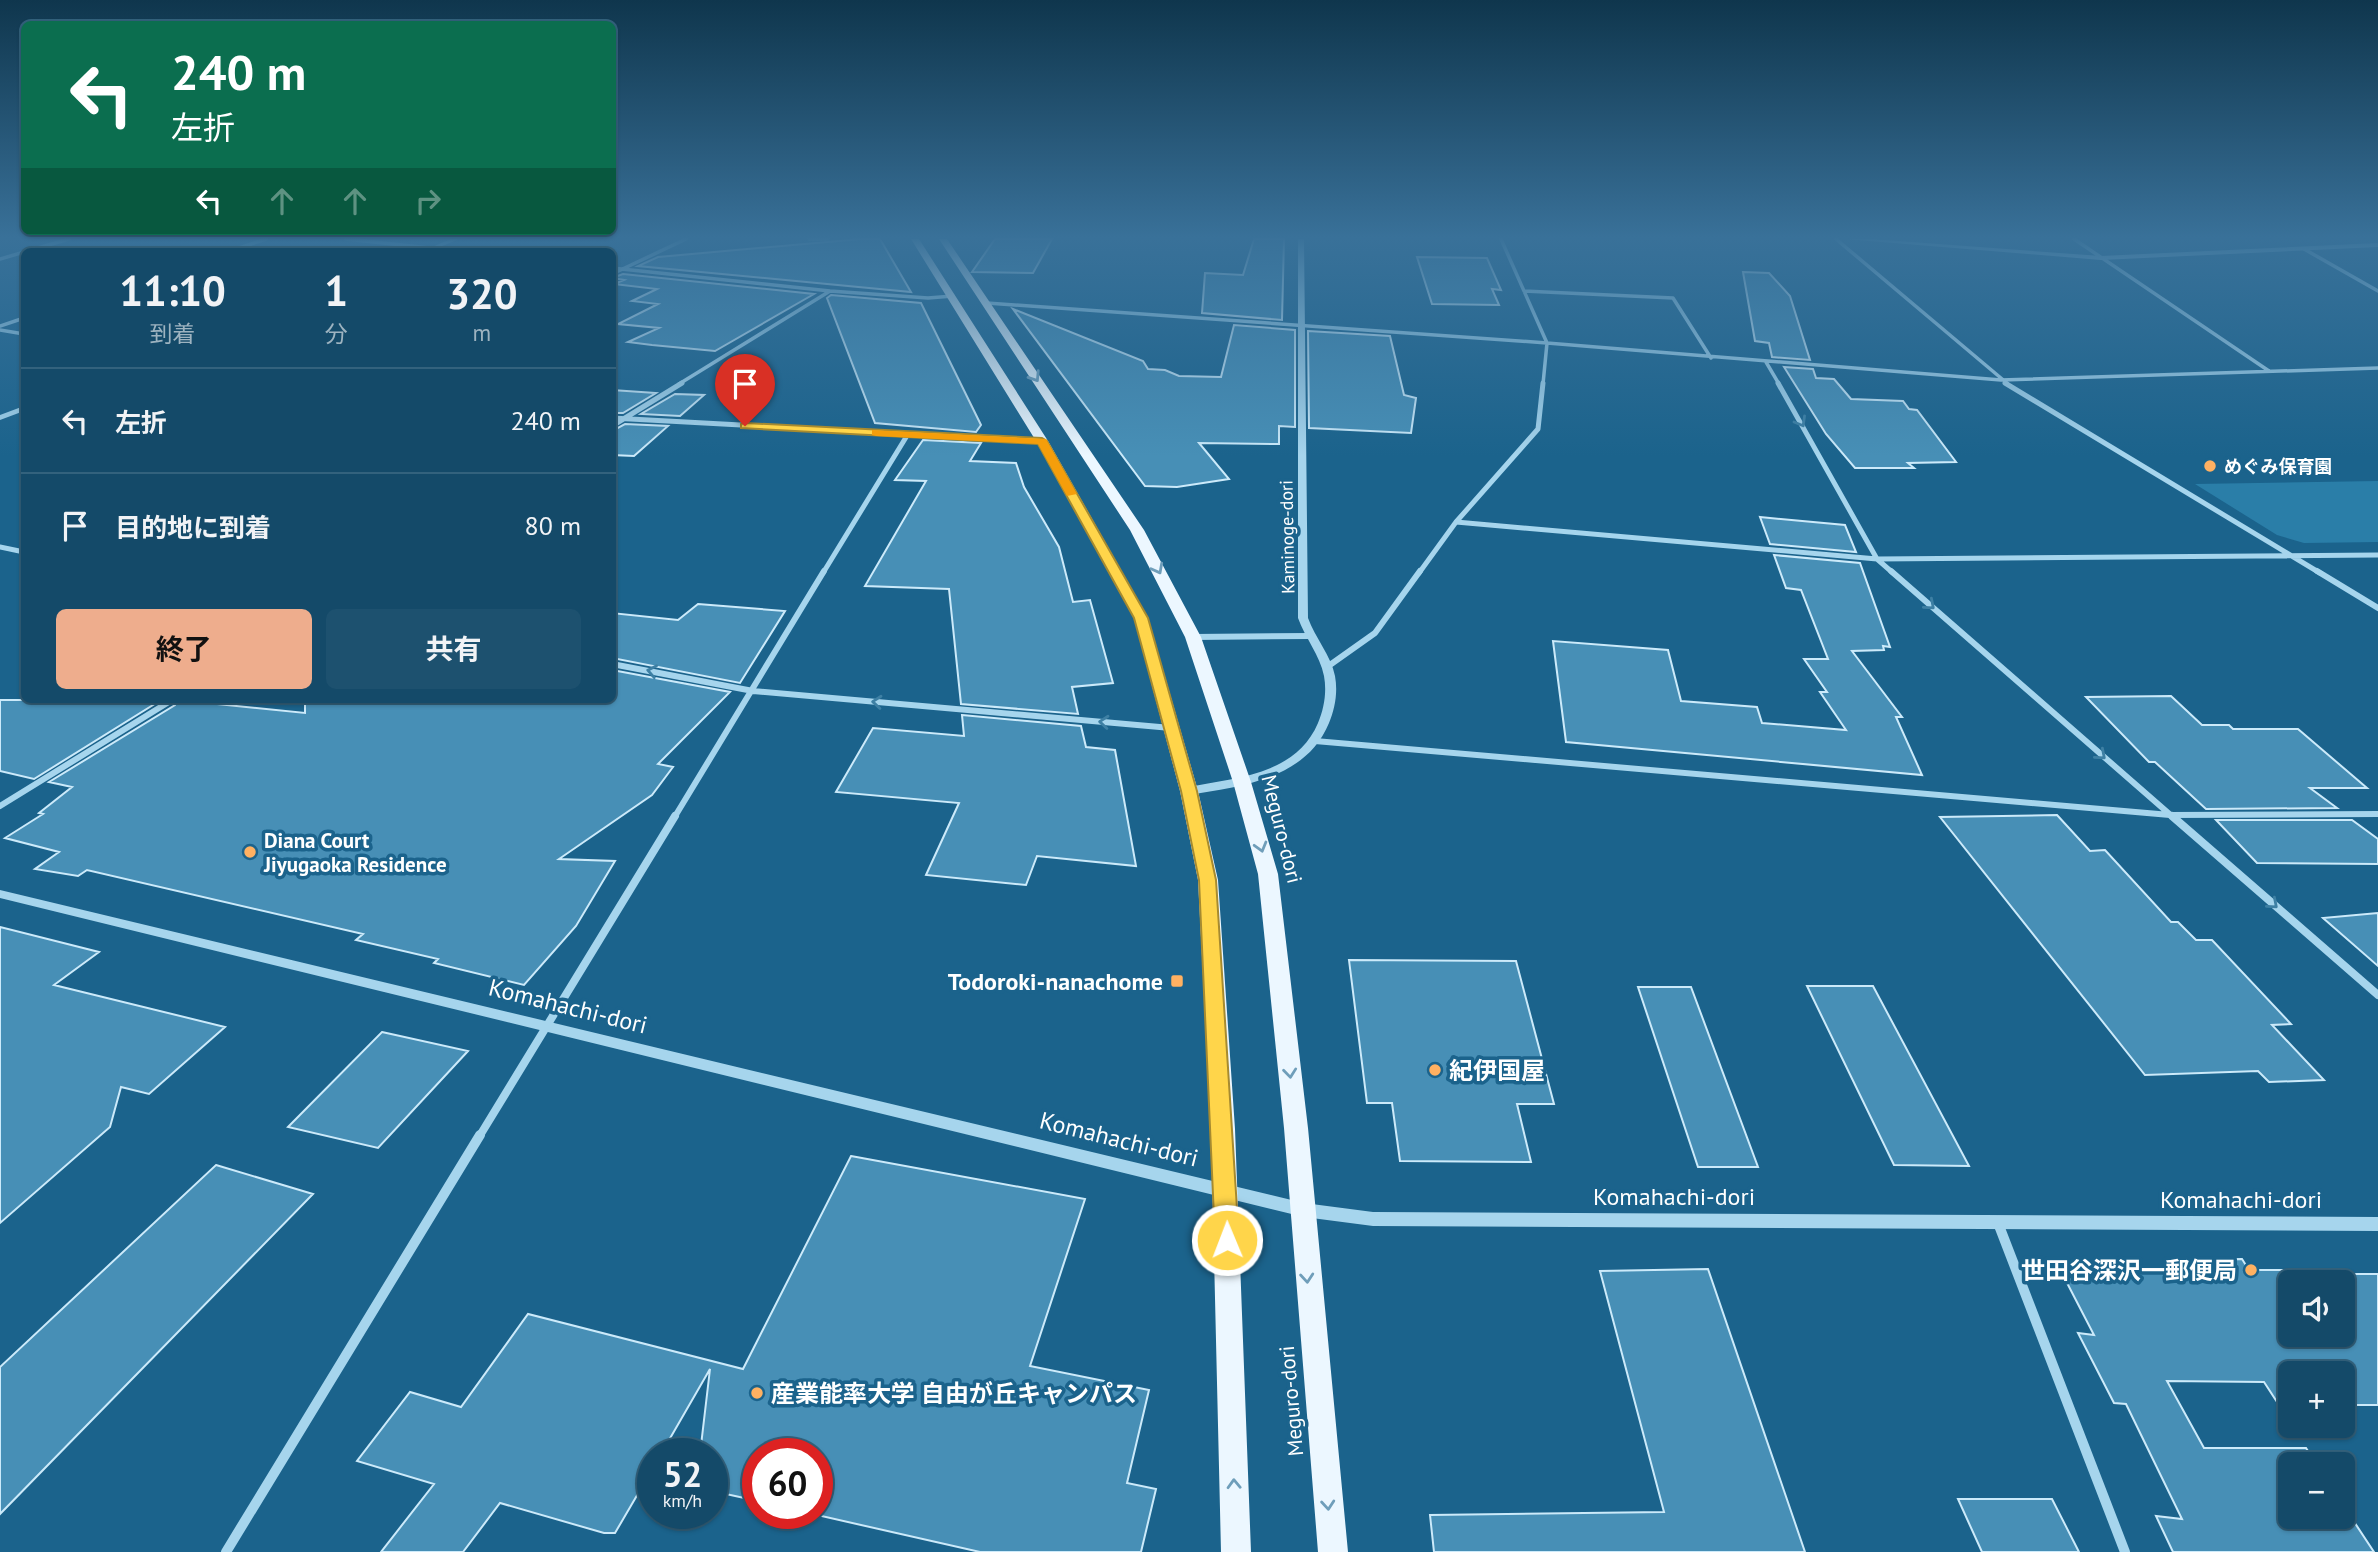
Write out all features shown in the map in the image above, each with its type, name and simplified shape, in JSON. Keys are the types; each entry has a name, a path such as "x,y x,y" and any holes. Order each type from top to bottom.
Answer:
{"main road":[{"path":"962,311 1042,441 1141,618 1189,791 1208,880 1226,1190 1236,1552"},
{"name":"Meguro-dori","path":"993,311 1137,530 1193,637 1242,782 1268,874 1304,1210 1306,1265 1333,1552"}],"street":[{"path":"616,423 797,311"},
{"path":"1102,311 1547,343 2001,380 2378,368"},
{"name":"Kaminoge-dori","path":"1189,791 1242,782 1278,772 1300,757 1315,741 1330,704 1327,667 1303,618 1300,311"},
{"path":"1327,667 1375,632 1456,522 1538,429 1547,343 1533,311"},
{"path":"1681,311 1711,358"},
{"path":"1921,311 2001,380 2378,608"},
{"path":"2180,311 2269,372"},
{"path":"0,328 21,319"},
{"path":"0,328 21,333"},
{"path":"1766,362 1877,559 2378,995"},
{"path":"0,418 21,409"},
{"path":"616,418 1042,441"},
{"path":"226,1552 908,434"},
{"path":"1456,522 1877,559 2378,555"},
{"path":"0,547 21,551"},
{"path":"1193,637 1310,636"},
{"path":"616,665 752,691 1172,728"},
{"path":"0,806 167,703"},
{"path":"1315,741 2170,815 2378,814"},
{"name":"Komahachi-dori","path":"0,894 1304,1210 1373,1219 2378,1224"},
{"path":"1998,1223 2125,1552"}],"shaded area":[{"path":"2378,481 2378,542 2304,543 2277,535 2195,484"}],"building":[{"path":"643,311 784,311 715,351 628,342 659,328 618,324"},
{"path":"832,311 925,311 981,425 976,432 875,423"},
{"path":"1015,311 1143,361 1148,369 1165,370 1179,376 1221,377 1234,325 1295,330 1295,427 1279,426 1279,444 1199,443 1229,479 1177,487 1145,486"},
{"path":"1282,311 1282,320 1202,313"},
{"path":"1750,311 1795,311 1810,360 1772,357 1769,343 1755,341"},
{"path":"1308,331 1390,336 1404,395 1416,398 1411,433 1309,428"},
{"path":"1784,367 1813,369 1816,378 1834,379 1851,399 1903,401 1909,409 1917,410 1956,462 1908,463 1914,468 1855,468 1826,434"},
{"path":"616,390 656,393 623,413 616,413"},
{"path":"675,394 704,395 680,416 641,414"},
{"path":"625,424 668,426 634,456 616,455 616,429"},
{"path":"923,440 981,443 970,461 1016,463 1024,487 1059,547 1073,602 1090,600 1113,683 1072,687 1078,714 961,704 949,589 865,586 926,481 895,480"},
{"path":"1760,517 1845,525 1856,552 1770,544"},
{"path":"1774,555 1860,563 1890,647 1883,646 1884,650 1852,651 1902,717 1896,717 1922,775 1566,742 1553,641 1668,650 1681,701 1757,707 1762,723 1846,730 1820,692 1827,692 1804,659 1828,659 1801,590 1786,588"},
{"path":"698,604 785,611 740,683 616,659 616,613 678,620"},
{"path":"616,671 730,692 658,764 673,767 652,795 559,859 615,861 576,926 524,985 434,963 438,959 356,940 363,934 87,870 78,876 35,869 59,852 5,838 43,814 39,813 72,787 49,782 176,703 207,703 305,713 305,703 616,703"},
{"path":"2171,696 2202,725 2229,725 2233,729 2298,729 2367,788 2310,788 2337,808 2206,809 2155,762 2149,762 2086,697"},
{"path":"0,700 21,700 21,703 156,703 34,779 0,771"},
{"path":"962,715 1081,726 1086,747 1115,750 1136,866 1037,856 1026,885 926,875 959,803 836,792 873,728 964,736"},
{"path":"2057,815 2090,851 2105,850 2171,922 2178,922 2196,940 2212,940 2291,1024 2272,1025 2324,1080 2269,1082 2258,1071 2145,1075 1940,817"},
{"path":"2216,820 2352,820 2378,839 2378,864 2257,863"},
{"path":"2378,913 2378,966 2323,918"},
{"path":"0,927 99,952 54,985 225,1027 149,1094 121,1087 110,1127 0,1223"},
{"path":"1349,960 1516,961 1554,1104 1517,1104 1531,1162 1400,1161 1392,1103 1367,1103"},
{"path":"1807,986 1873,986 1969,1166 1894,1165"},
{"path":"1638,987 1691,987 1758,1167 1698,1167"},
{"path":"382,1032 468,1051 378,1148 288,1127"},
{"name":"産業能率大学 自由が丘キャンパス","path":"851,1156 1085,1199 1030,1366 1149,1390 1127,1483 1156,1489 1141,1552 980,1552 833,1519 833,1438 742,1438 742,1498 728,1494 728,1438 702,1438 710,1369 670,1438 637,1438 637,1495 615,1533 604,1533 500,1503 463,1552 381,1552 434,1484 357,1461 410,1392 461,1407 528,1314 743,1369"},
{"path":"216,1165 313,1194 0,1514 0,1367"},
{"path":"2242,1259 2249,1270 2278,1270 2278,1347 2355,1347 2355,1274 2378,1274 2378,1405 2355,1405 2355,1361 2278,1361 2278,1403 2264,1382 2167,1381 2204,1448 2306,1448 2309,1452 2278,1452 2278,1529 2355,1529 2355,1523 2374,1552 2173,1552 2156,1516 2182,1519 2126,1404 2114,1403 2078,1333 2094,1335 2065,1279 2128,1281 2122,1271 2191,1273 2182,1260"},
{"path":"1708,1269 1805,1552 1434,1552 1430,1515 1664,1512 1600,1271"},
{"path":"1958,1499 2052,1499 2079,1552 1982,1552"}],"slow traffic":[{"path":"876,432 1042,441 1071,494"}],"place":[{"name":"めぐみ保育園","path":"2210,466"},
{"name":"Diana Court Jiyugaoka Residence","path":"250,852"},
{"name":"Todoroki-nanachome","path":"1177,981"},
{"name":"紀伊国屋","path":"1435,1070"},
{"name":"世田谷深沢一郵便局","path":"2251,1270"},
{"name":"産業能率大学 自由が丘キャンパス","path":"757,1393"}],"route":[{"path":"745,426 1042,441 1141,618 1189,791 1208,880 1227,1240"}]}
